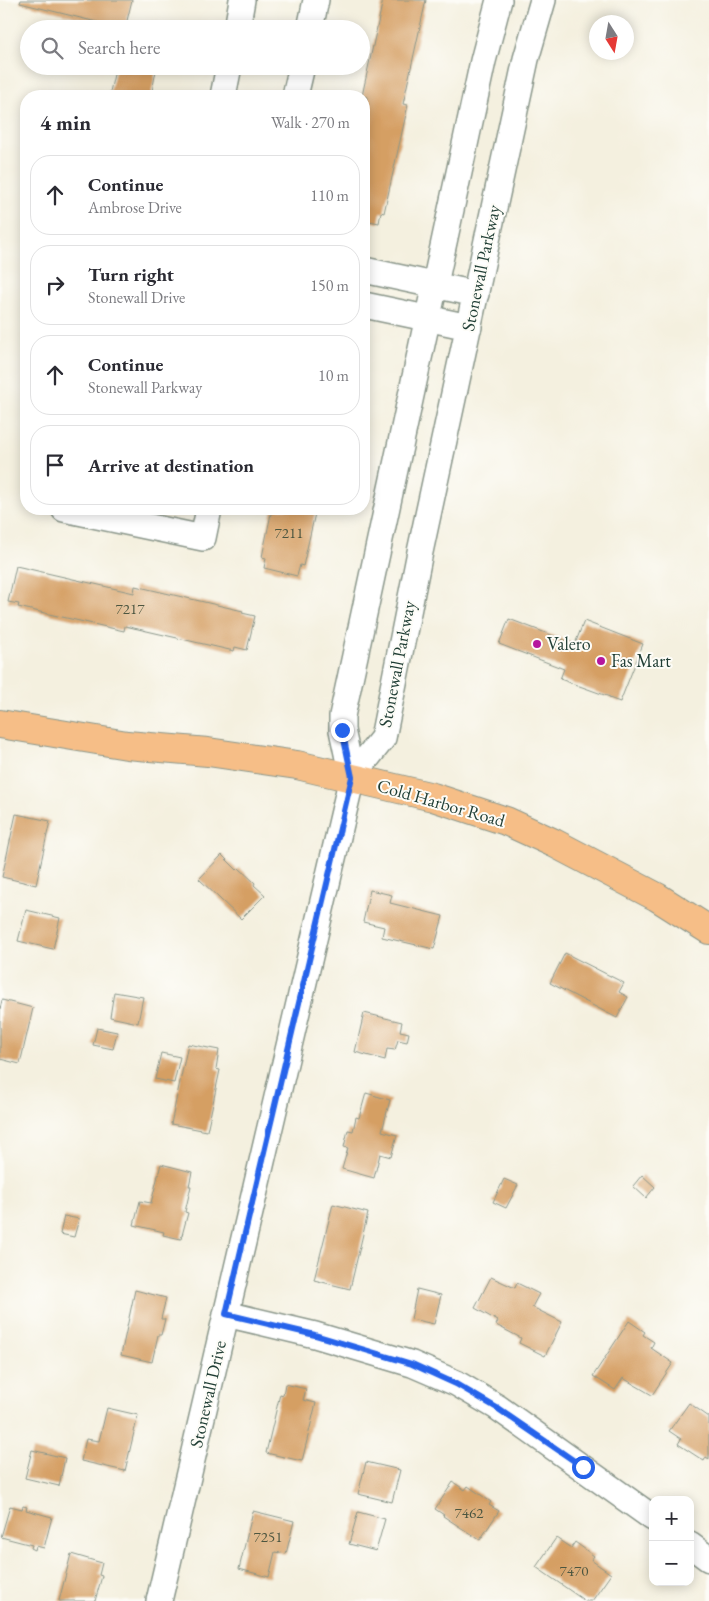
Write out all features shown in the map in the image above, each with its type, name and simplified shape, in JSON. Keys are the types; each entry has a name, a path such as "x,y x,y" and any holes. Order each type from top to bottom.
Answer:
{"main road":[{"name":"Cold Harbor Road","path":"0,724 127,744 208,752 279,762 352,777 433,797 506,821 554,843 657,897 709,930"}],"street":[{"path":"239,20 242,0"},
{"path":"312,20 316,0"},
{"path":"352,777 342,730 342,716 483,62 499,0"},
{"name":"Stonewall Parkway","path":"352,777 383,738 420,552 526,59 543,0"},
{"path":"224,90 227,75"},
{"path":"296,90 300,75"},
{"path":"370,271 476,294"},
{"path":"370,306 469,327"},
{"path":"93,515 203,538 207,515"},
{"name":"Stonewall Drive","path":"159,1601 352,777"},
{"path":"226,1314 324,1337 412,1364 456,1384 497,1408 649,1515"},
{"path":"694,1548 709,1559"}],"building":[{"path":"21,0 132,0 127,20 89,20 20,3"},
{"path":"383,0 426,0 403,104 408,105 384,213 381,212 379,223 370,221 370,90 363,90 367,75 370,75 370,59"},
{"path":"114,75 155,75 152,90 110,90"},
{"path":"271,515 315,515 303,566 300,565 297,576 264,568 266,558 262,557"},
{"path":"16,566 134,593 135,586 243,611 242,613 255,616 247,650 235,647 234,651 125,626 124,631 18,607 19,604 8,602"},
{"path":"509,619 575,644 584,621 643,644 620,702 560,679 564,669 499,644"},
{"path":"16,814 50,821 36,885 2,877"},
{"path":"222,855 237,870 239,868 265,895 241,919 199,879"},
{"path":"370,890 392,895 390,903 443,916 434,949 382,937 384,927 363,922"},
{"path":"26,910 60,918 53,949 18,941"},
{"path":"565,953 624,983 619,992 628,997 617,1018 550,983"},
{"path":"114,992 143,997 138,1023 110,1017"},
{"path":"2,1000 33,1008 20,1064 0,1059 0,1009"},
{"path":"364,1013 402,1022 400,1031 409,1033 407,1042 398,1040 395,1050 387,1049 385,1060 355,1052"},
{"path":"97,1028 117,1032 113,1049 93,1045"},
{"path":"188,1044 219,1050 216,1069 220,1070 207,1131 171,1124"},
{"path":"161,1053 180,1057 174,1083 155,1079"},
{"path":"366,1093 390,1100 382,1131 397,1135 391,1157 380,1154 374,1178 342,1169 348,1148 344,1147 348,1130 353,1131 356,1117 359,1118"},
{"path":"161,1164 192,1172 185,1212 188,1213 181,1239 163,1235 164,1232 134,1225 140,1201 151,1203"},
{"path":"642,1175 655,1187 646,1198 633,1186"},
{"path":"504,1179 518,1185 506,1208 493,1202"},
{"path":"333,1204 368,1213 350,1289 314,1280"},
{"path":"64,1216 79,1219 74,1237 60,1234"},
{"path":"491,1277 515,1288 517,1283 539,1294 532,1307 562,1322 545,1356 519,1343 521,1338 496,1325 498,1321 475,1308"},
{"path":"417,1289 441,1295 434,1324 411,1319"},
{"path":"135,1290 166,1298 161,1319 165,1319 161,1335 158,1335 152,1362 121,1355"},
{"path":"629,1321 645,1332 643,1335 654,1342 651,1348 673,1363 652,1395 623,1378 615,1390 593,1376"},
{"path":"285,1384 306,1389 303,1400 316,1403 302,1461 266,1453 280,1394 283,1395"},
{"path":"689,1403 709,1417 709,1459 706,1457 704,1461 678,1444 681,1439 669,1431"},
{"path":"107,1408 138,1415 125,1471 81,1461 86,1439 99,1441"},
{"path":"32,1450 65,1458 59,1486 25,1478"},
{"path":"366,1462 400,1470 392,1502 358,1494"},
{"path":"453,1482 465,1490 468,1486 491,1502 489,1505 499,1511 480,1540 435,1509"},
{"path":"10,1506 22,1509 23,1506 27,1507 26,1510 52,1517 44,1548 36,1546 35,1550 31,1548 32,1545 1,1537"},
{"path":"253,1511 294,1521 286,1554 275,1552 269,1577 239,1569"},
{"path":"358,1512 385,1519 376,1551 349,1544"},
{"path":"556,1538 571,1548 575,1542 594,1556 591,1560 611,1574 592,1601 585,1601 536,1567"},
{"path":"71,1554 102,1563 99,1575 102,1576 95,1601 59,1601"}],"place":[{"name":"Valero","path":"537,644"},
{"name":"Fas Mart","path":"601,661"}],"route":[{"path":"342,730 352,777 226,1314 315,1335 412,1364 456,1384 497,1408 583,1467"}]}
